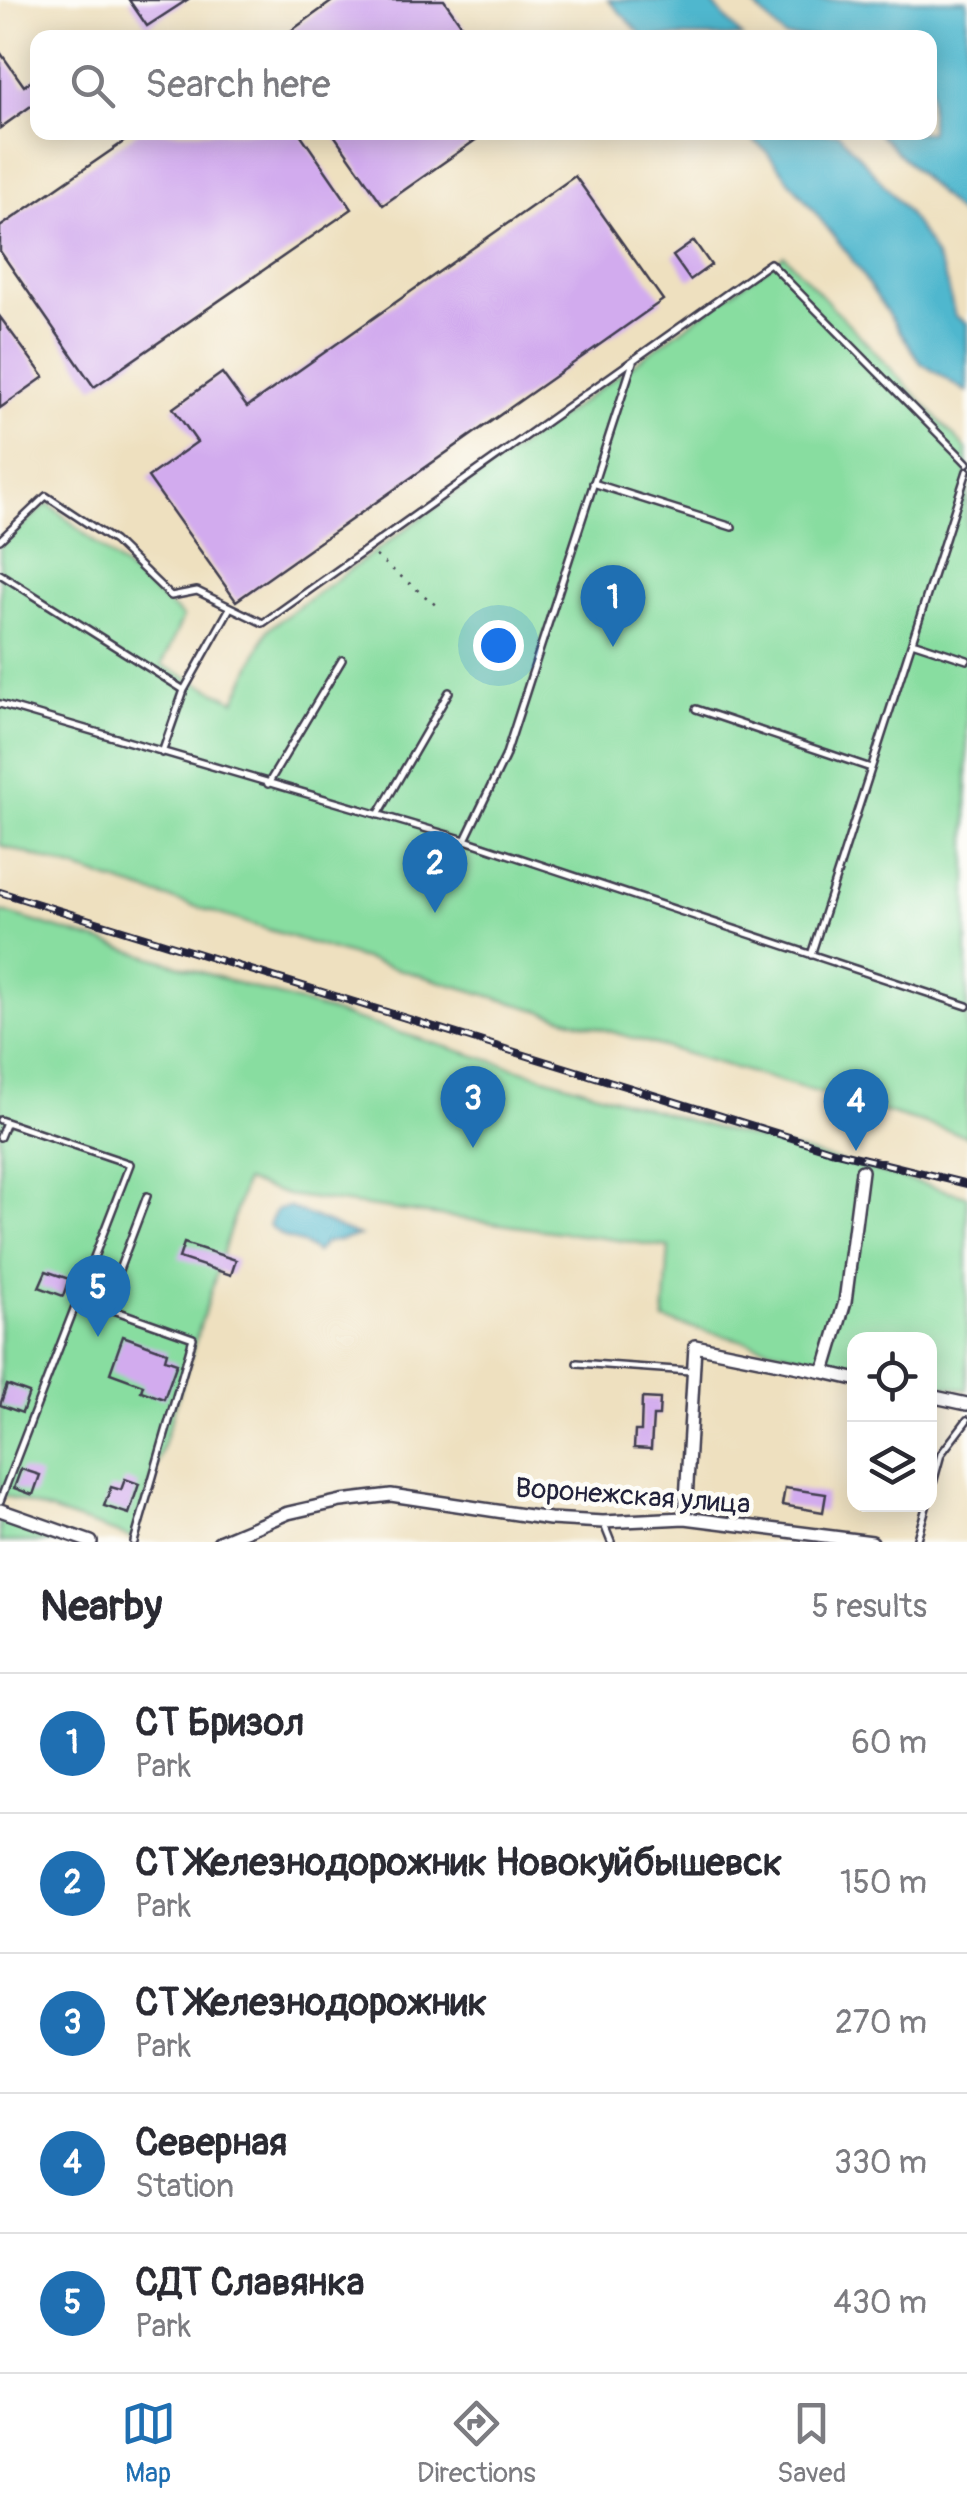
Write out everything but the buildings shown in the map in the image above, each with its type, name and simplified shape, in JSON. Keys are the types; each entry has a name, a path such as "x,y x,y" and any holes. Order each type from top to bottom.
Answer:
{"street":[{"path":"824,1372 845,1302 862,1171"},
{"path":"685,1518 695,1346 847,1377"},
{"path":"937,1398 967,1404"},
{"name":"Воронежская улица","path":"218,1542 288,1513 341,1500 390,1495 550,1519 603,1522 685,1518 807,1538 872,1542"},
{"path":"0,1510 91,1542"}],"lane":[{"path":"0,540 46,496 114,541 171,596 196,591 263,623 770,263 967,463"},
{"path":"465,840 504,757 634,360"},
{"path":"811,955 967,471"},
{"path":"593,484 732,527"},
{"path":"0,574 184,690"},
{"path":"162,753 184,690 230,608"},
{"path":"912,642 967,660"},
{"path":"268,784 342,660"},
{"path":"378,815 449,692"},
{"path":"0,704 465,840 967,1006"},
{"path":"696,709 872,768"},
{"path":"0,1137 3,1120 130,1164 0,1501"},
{"path":"134,1542 194,1338 106,1307 148,1196"},
{"path":"577,1364 693,1371"},
{"path":"937,1466 940,1454 967,1420"},
{"path":"916,1542 924,1512"},
{"path":"603,1522 611,1542"}],"path":[{"path":"368,549 436,606"}],"green space":[{"path":"784,255 967,450 967,1136 333,950 0,845 0,546 48,503 183,617 162,665 235,701 268,629"},
{"path":"0,911 693,1122 967,1196 967,1390 937,1384 937,1332 847,1332 847,1368 664,1320 669,1247 287,1195 245,1181 134,1539 0,1494"},
{"path":"0,1516 70,1542 0,1542"}],"water":[{"path":"608,0 709,0 736,30 637,30"},
{"path":"749,0 967,0 967,222 885,140 937,140 937,30 778,30"},
{"path":"753,140 844,140 881,181 932,251 944,275 955,316 967,323 967,392 921,363 849,255"},
{"path":"288,1207 359,1236 324,1243 316,1253 269,1225 276,1210"}],"railway":[{"path":"0,892 837,1152 967,1184"}],"place":[{"name":"СТ Бризол","path":"613,647"},
{"name":"СТ Железнодорожник Новокуйбышевск","path":"435,913"},
{"name":"СТ Железнодорожник","path":"473,1148"},
{"name":"Северная","path":"856,1151"},
{"name":"СДТ Славянка","path":"98,1337"}]}
